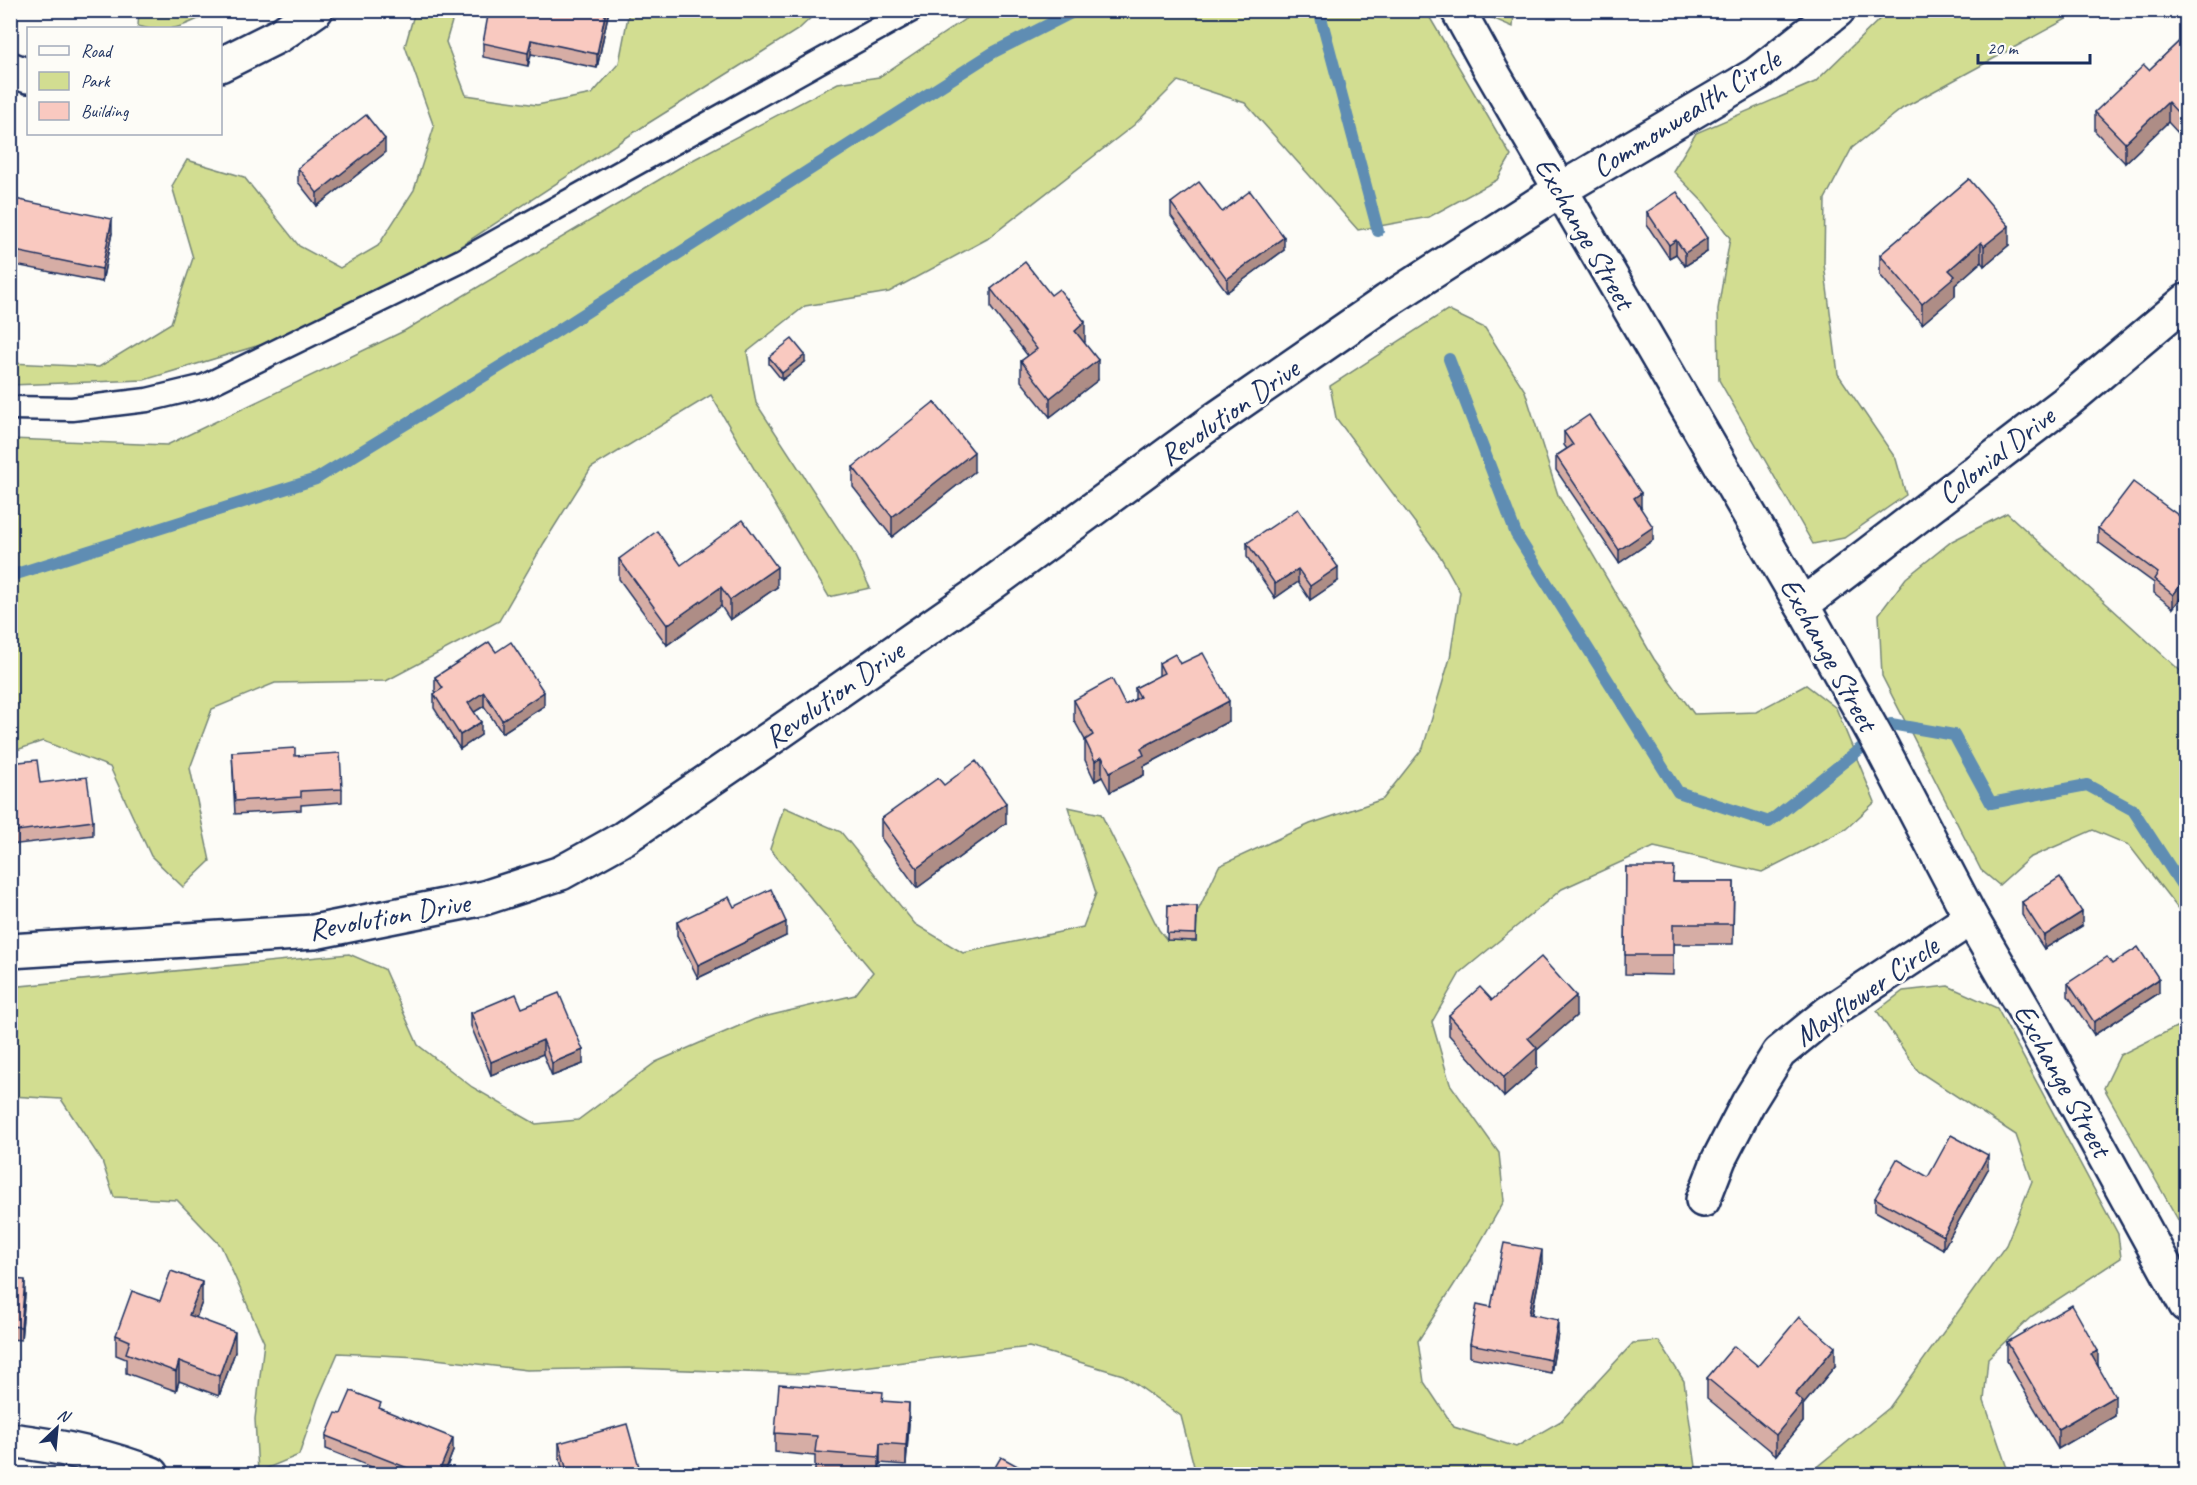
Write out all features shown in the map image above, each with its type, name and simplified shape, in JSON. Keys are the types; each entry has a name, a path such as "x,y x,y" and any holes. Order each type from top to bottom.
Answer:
{"street":[{"path":"222,64 280,35 316,10"},
{"name":"Exchange Street","path":"1458,10 1802,605 1971,918 2025,1011 2187,1305"},
{"name":"Commonwealth Circle","path":"1560,190 1757,74 1838,10"},
{"path":"10,69 27,76"},
{"name":"Revolution Drive","path":"10,951 314,932 484,898 561,873 624,838 774,736 979,593 1213,421 1387,301 1560,190"},
{"name":"Colonial Drive","path":"1802,605 2065,403 2187,301"},
{"name":"Mayflower Circle","path":"1703,1200 1719,1159 1748,1103 1779,1053 1828,1013 1971,918"},
{"path":"10,1440 54,1446 131,1465 152,1474"}],"lane":[{"path":"10,408 72,409 147,400 205,386 461,261 912,10"}],"green space":[{"path":"139,10 214,11 178,27 138,26"},
{"path":"415,11 455,11 446,42 466,95 537,105 592,94 619,63 629,11 818,11 799,29 647,124 412,278 280,339 144,380 11,385 10,363 99,367 171,323 193,258 172,186 187,160 244,177 299,246 340,268 378,246 414,190 434,127 405,46"},
{"path":"977,11 1426,11 1511,156 1497,180 1429,217 1358,230 1245,103 1178,81 1134,125 987,239 889,292 805,306 747,352 756,403 852,550 870,588 829,597 711,395 591,468 499,621 386,681 275,683 212,709 190,768 210,861 183,887 151,856 110,767 43,741 11,752 11,439 167,445 404,331 689,162 838,83 879,77"},
{"path":"1483,11 1514,11 1513,27 1485,15"},
{"path":"1888,11 2081,11 1903,108 1852,148 1825,199 1824,264 1838,374 1896,459 1906,495 1844,538 1813,544 1719,380 1718,309 1730,238 1705,204 1673,171 1696,133 1815,82"},
{"path":"1447,310 1485,328 1525,391 1558,495 1654,659 1694,714 1756,712 1806,685 1836,708 1875,802 1846,829 1762,872 1654,847 1562,889 1460,973 1432,1022 1450,1084 1499,1153 1504,1201 1473,1255 1418,1341 1424,1382 1454,1427 1516,1447 1561,1421 1633,1343 1659,1341 1684,1381 1697,1474 1196,1474 1181,1416 1123,1375 1029,1347 804,1374 628,1368 527,1370 419,1357 338,1353 318,1399 299,1455 258,1472 255,1419 264,1342 221,1246 177,1200 114,1197 102,1161 61,1099 11,1096 10,987 349,954 384,969 418,1045 472,1087 536,1124 578,1120 656,1062 755,1019 855,995 873,972 770,849 784,807 841,832 915,924 963,953 1083,927 1096,893 1068,807 1101,814 1159,930 1167,940 1196,941 1197,913 1219,866 1310,824 1383,799 1423,748 1450,658 1460,592 1440,556 1336,418 1330,386"},
{"path":"2007,513 2186,676 2186,919 2129,845 2093,830 2029,858 1999,885 1981,870 1882,676 1879,614 1906,578 1952,541"},
{"path":"1948,986 1997,1008 2118,1234 2121,1258 2032,1316 1988,1358 1984,1401 2009,1474 1808,1474 1889,1408 2006,1245 2032,1181 2016,1135 1918,1071 1877,1011 1903,991"},
{"path":"2186,1022 2186,1234 2104,1088 2120,1055"}],"building":[{"path":"489,10 519,10 531,13 532,10 606,10 597,54 531,40 528,53 483,43"},
{"path":"2187,34 2187,107 2179,114 2168,102 2125,143 2095,112 2144,65 2149,70"},
{"path":"366,115 385,139 317,193 298,168"},
{"path":"1969,179 2009,226 1984,246 1981,242 1949,270 1955,276 1922,304 1880,255"},
{"path":"1199,182 1222,212 1250,191 1284,237 1227,279 1171,203"},
{"path":"1677,192 1707,238 1685,253 1676,240 1669,245 1647,212"},
{"path":"10,198 112,219 102,269 10,250"},
{"path":"1025,262 1051,295 1059,289 1085,322 1075,331 1098,360 1050,398 1021,361 1037,349 991,289"},
{"path":"792,339 805,355 782,373 769,357"},
{"path":"934,402 974,452 892,517 853,467"},
{"path":"1589,415 1641,493 1634,498 1653,527 1619,550 1556,456 1573,445 1564,432"},
{"path":"2133,482 2182,518 2178,524 2187,530 2187,577 2173,595 2154,579 2158,573 2098,528"},
{"path":"1298,509 1338,567 1310,586 1298,569 1275,584 1247,543"},
{"path":"743,520 777,567 730,600 721,587 667,625 619,559 657,531 681,565"},
{"path":"489,642 496,652 511,642 544,692 502,720 484,692 468,703 481,722 460,735 434,694 443,688 435,677"},
{"path":"1203,653 1229,701 1141,748 1144,755 1110,772 1102,757 1095,761 1085,740 1093,735 1074,700 1112,679 1125,705 1140,697 1135,688 1164,673 1159,663 1175,654 1180,664"},
{"path":"295,748 295,756 340,753 342,789 301,791 301,797 235,801 232,752"},
{"path":"37,760 40,783 87,777 93,821 10,832 10,763"},
{"path":"976,761 1006,803 917,868 881,819 938,778 944,785"},
{"path":"1626,867 1674,867 1673,882 1734,882 1733,924 1673,924 1673,955 1625,955"},
{"path":"2060,877 2082,912 2044,936 2022,902"},
{"path":"771,889 786,922 698,965 677,922 729,897 734,907"},
{"path":"1168,905 1197,906 1196,934 1167,933"},
{"path":"2138,947 2159,979 2094,1022 2068,983 2107,957 2112,964"},
{"path":"1541,957 1576,996 1528,1038 1537,1048 1504,1077 1449,1015 1480,987 1492,1000"},
{"path":"559,993 583,1050 552,1063 543,1040 491,1062 471,1013 516,994 522,1008"},
{"path":"1951,1135 1988,1155 1943,1236 1875,1198 1897,1159 1928,1177"},
{"path":"1504,1243 1542,1250 1529,1314 1558,1320 1551,1360 1470,1344 1477,1304 1491,1307"},
{"path":"171,1271 202,1282 189,1315 235,1332 219,1376 179,1361 176,1372 126,1353 130,1341 116,1335 132,1291 160,1301"},
{"path":"10,1279 25,1280 21,1327 10,1326"},
{"path":"2072,1305 2098,1351 2091,1354 2115,1396 2058,1429 2007,1342"},
{"path":"1799,1317 1835,1347 1795,1395 1803,1402 1776,1435 1707,1378 1734,1346 1758,1366"},
{"path":"779,1384 883,1392 882,1401 909,1403 906,1445 880,1443 879,1457 815,1452 817,1436 775,1433"},
{"path":"351,1391 381,1403 379,1408 453,1438 438,1474 423,1474 326,1436 336,1413 341,1414"},
{"path":"627,1424 641,1474 568,1474 559,1443"},
{"path":"1001,1457 1032,1474 991,1474"}],"waterway":[{"path":"10,576 316,479 543,340 994,52 1077,10"},
{"path":"1319,10 1378,231"},
{"path":"1449,359 1516,534 1678,792 1769,822 1891,724 1954,735 1991,803 2087,785 2133,810 2181,884 2186,888"}]}
